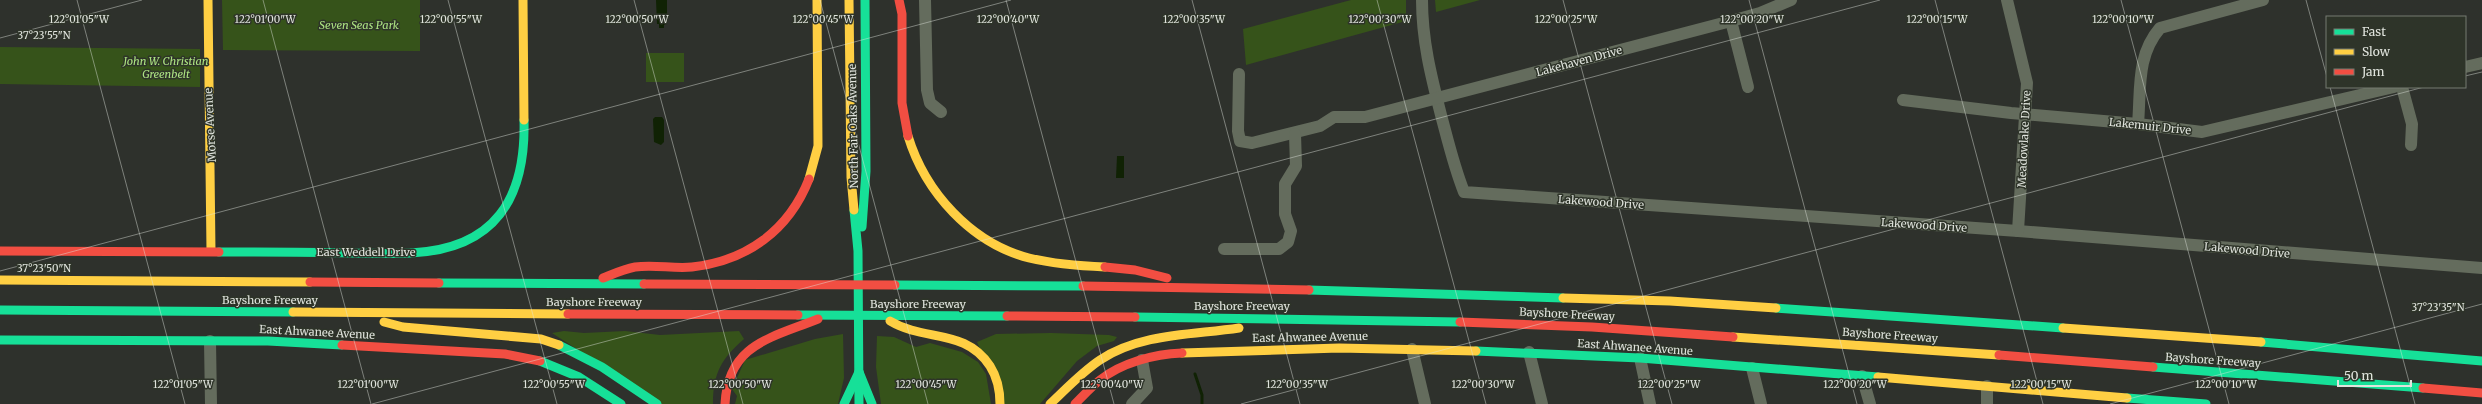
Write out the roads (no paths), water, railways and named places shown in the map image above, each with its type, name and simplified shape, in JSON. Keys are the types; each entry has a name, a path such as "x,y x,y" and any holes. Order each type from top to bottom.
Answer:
{"main road":[{"name":"Morse Avenue","path":"208,0 208,81 212,130 212,251"},
{"name":"East Weddell Drive","path":"0,252 436,251 463,243 489,226 511,199 517,186 523,163 523,0"},
{"path":"587,283 634,267 691,267 716,263 738,256 762,243 779,228 795,210 814,168 818,146 817,0"},
{"name":"North Fair Oaks Avenue","path":"849,0 850,170 858,251 859,404"},
{"name":"North Fair Oaks Avenue","path":"858,251 867,177 865,0"},
{"path":"899,0 902,14 901,98 904,123 920,170 947,210 982,236 1018,254 1038,260 1064,264 1152,273 1189,287"},
{"name":"Bayshore Freeway","path":"0,280 1189,287 1670,301 2212,339 2482,360"},
{"name":"Bayshore Freeway","path":"0,310 1291,318 1477,322 1592,327 1980,354 2482,393"},
{"path":"346,312 403,327 541,339 586,355 657,404"},
{"path":"725,404 724,395 729,375 739,357 750,347 826,316"},
{"path":"880,316 906,330 950,336 976,349 983,355 994,373 999,391 1000,404"},
{"path":"1050,404 1093,365 1107,355 1130,345 1161,337 1204,334 1291,318"},
{"name":"East Ahwanee Avenue","path":"0,340 210,341 345,345 532,358 569,370 621,404"},
{"name":"East Ahwanee Avenue","path":"1075,404 1102,378 1120,368 1142,360 1175,353 1339,348 1529,352 1640,358 1987,386 2131,401 2206,404"},
{"path":"844,404 859,372"},
{"path":"859,372 872,404"}],"street":[{"path":"925,0 927,90 930,103 941,112"},
{"path":"1422,0 1423,42 1436,98"},
{"name":"Lakehaven Drive","path":"1295,134 1320,126 1334,117 1365,116 1436,98 1760,13 1791,0"},
{"name":"Meadowlake Drive","path":"2007,0 2027,83 2018,231"},
{"path":"2138,124 2143,55 2149,41 2160,28 2263,0"},
{"path":"1731,21 1748,87"},
{"path":"2466,67 2482,63"},
{"path":"1224,248 1278,248 1288,242 1291,231 1285,214 1285,184 1296,166 1295,134 1252,143 1240,141 1238,131 1239,74"},
{"name":"Lakemuir Drive","path":"1902,100 2026,115 2138,124 2202,132 2390,88"},
{"path":"2402,88 2412,124 2410,145"},
{"name":"Lakewood Drive","path":"1436,98 1455,171 1464,192 2018,231 2482,268"},
{"path":"210,341 210,404"},
{"path":"1412,349 1425,404"},
{"path":"1529,352 1542,404"},
{"path":"1640,358 1650,404"},
{"path":"1132,404 1147,388 1142,360"},
{"path":"1752,368 1761,404"},
{"path":"1862,376 1870,404"},
{"path":"1987,386 1987,404"}],"waterway":[{"path":"1195,374 1202,395 1202,404"}],"park label":[{"name":"Seven Seas Park","path":"359,25"},
{"name":"John W. Christian Greenbelt","path":"166,67"}]}
